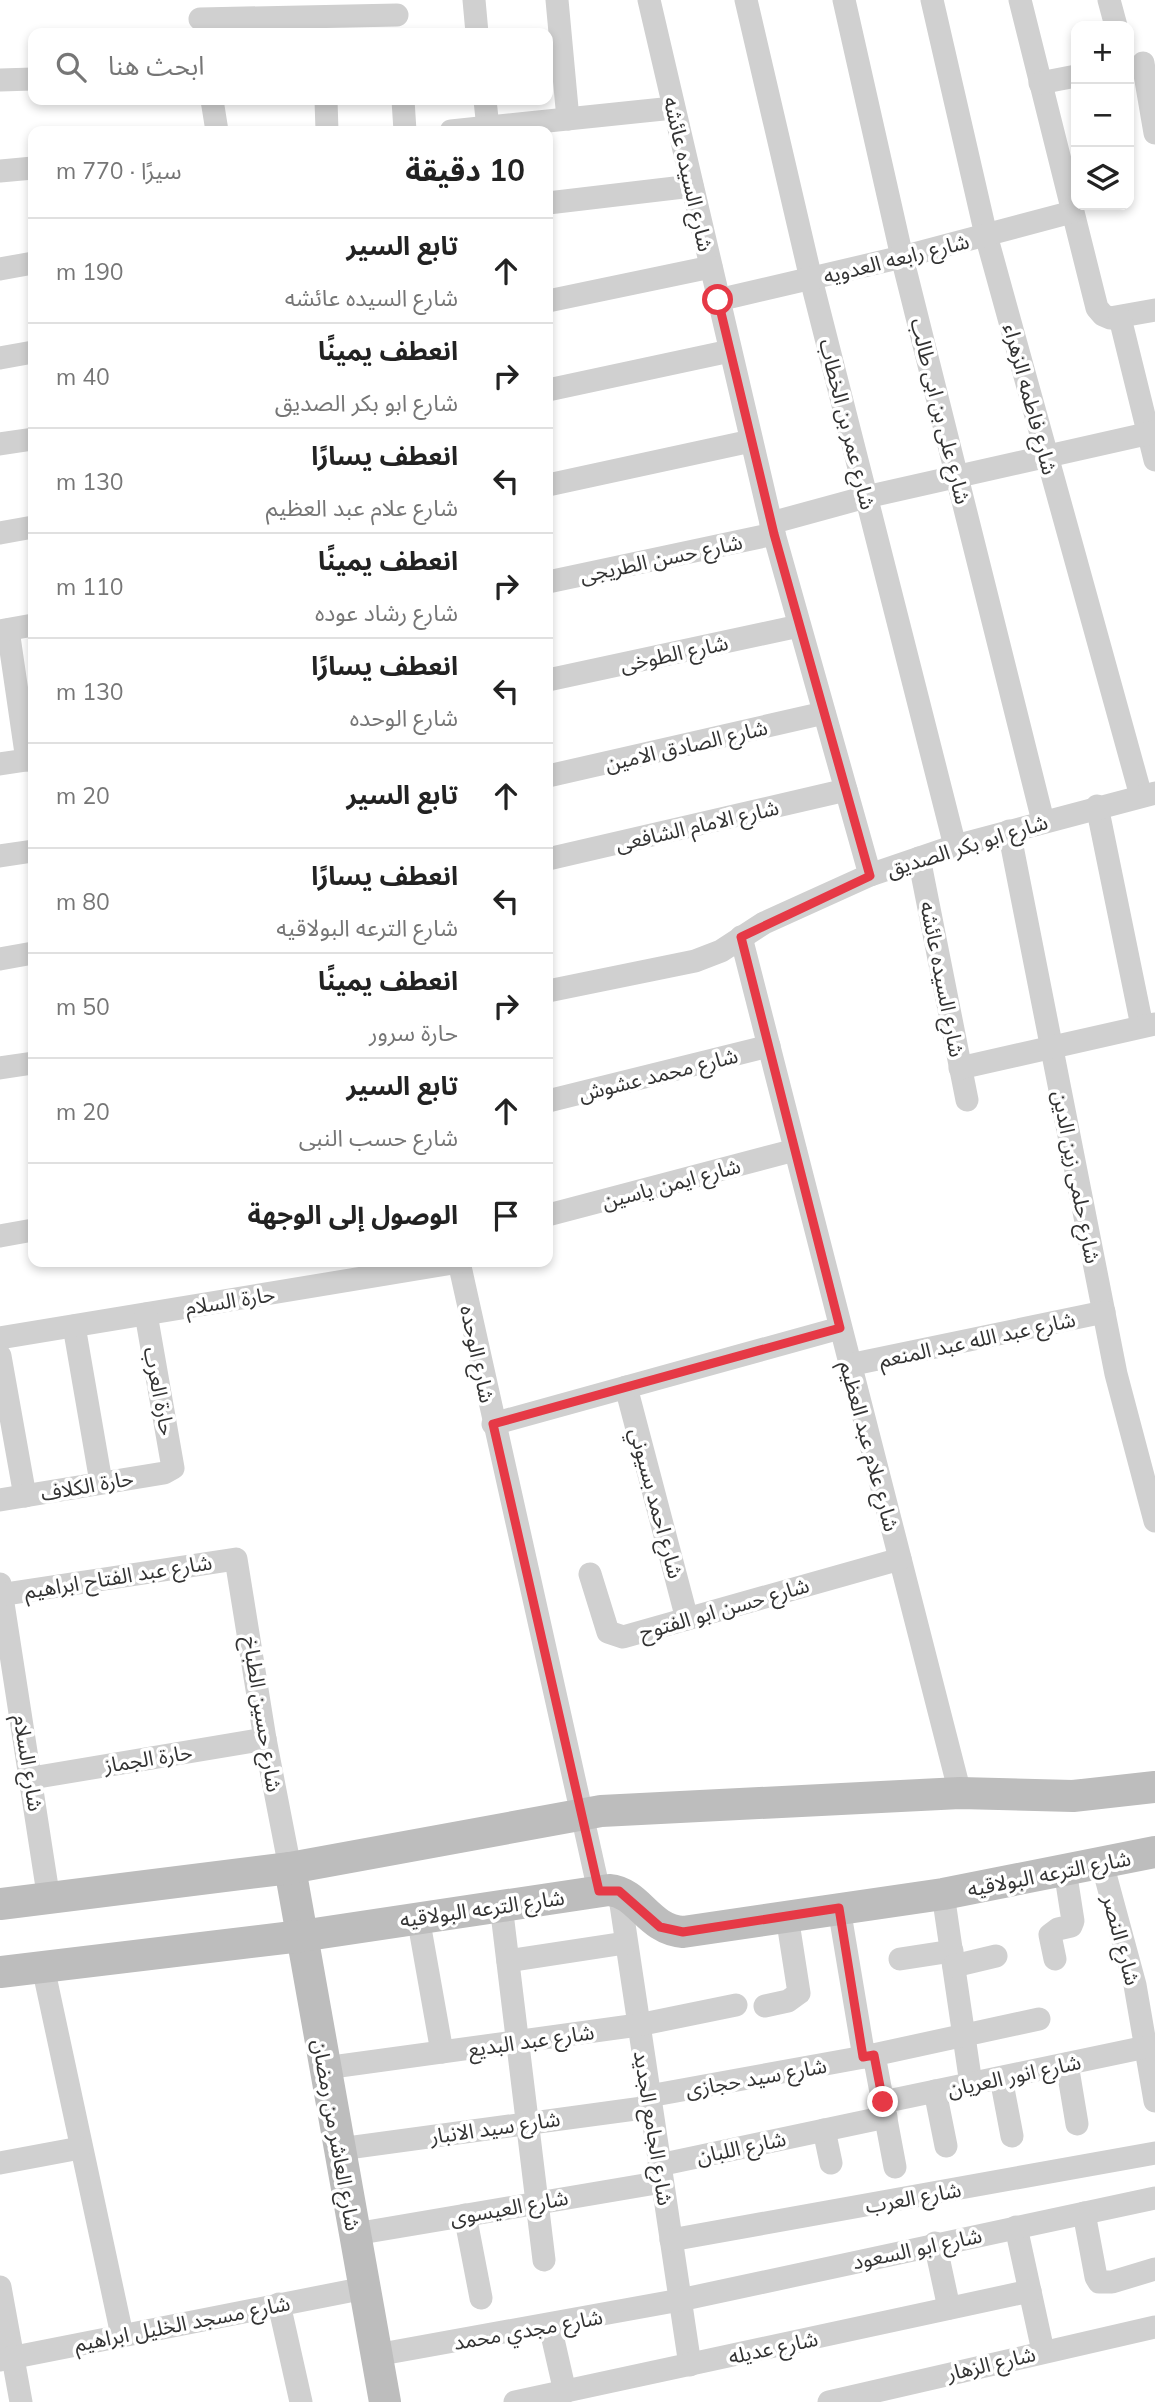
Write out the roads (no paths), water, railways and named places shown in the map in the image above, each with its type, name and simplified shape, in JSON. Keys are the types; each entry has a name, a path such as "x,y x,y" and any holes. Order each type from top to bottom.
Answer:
{"street":[{"path":"474,0 477,28"},
{"path":"557,0 568,119"},
{"name":"شارع السيده عائشه","path":"649,0 772,528 870,876"},
{"name":"شارع عمر بن الخطاب","path":"746,0 811,279 954,846"},
{"name":"شارع على بن ابى طالب","path":"844,0 902,257 1043,821"},
{"name":"شارع فاطمه الزهراء","path":"932,0 986,235 1047,456 1148,795"},
{"path":"1020,0 1097,308 1102,315 1119,318 1155,310"},
{"path":"1109,0 1114,21"},
{"path":"200,18 269,9 323,25 397,16"},
{"path":"1142,63 1155,133"},
{"path":"1041,83 1071,77"},
{"path":"0,80 28,79"},
{"path":"213,105 216,126"},
{"path":"326,105 327,126"},
{"path":"403,105 405,126"},
{"path":"486,105 488,126"},
{"path":"506,126 673,108"},
{"path":"0,171 28,168"},
{"path":"553,202 692,186"},
{"name":"شارع رابعه العدويه","path":"718,300 902,257 1072,212"},
{"path":"0,269 28,263"},
{"path":"553,300 711,267"},
{"path":"1119,318 1152,432 1155,460"},
{"path":"553,389 730,351"},
{"path":"0,358 28,353"},
{"name":"شارع حسن الطريجى","path":"553,581 772,528 866,497 1152,432"},
{"path":"0,444 28,440"},
{"path":"553,484 751,441"},
{"path":"0,533 28,528"},
{"path":"28,626 4,630 28,749"},
{"name":"شارع الطوخى","path":"553,679 799,626"},
{"name":"شارع الصادق الامين","path":"553,775 824,713"},
{"path":"0,764 28,759"},
{"name":"شارع الامام الشافعى","path":"553,858 846,790"},
{"name":"شارع ابو بكر الصديق","path":"553,990 695,961 721,951 741,937 870,876 919,858 1097,806 1148,795"},
{"path":"960,1068 1149,1025 1097,806"},
{"name":"شارع حلمى زين الدين","path":"1009,831 1127,1422 1155,1521"},
{"path":"0,856 28,851"},
{"name":"شارع السيده عائشه","path":"919,858 967,1100"},
{"name":"شارع علام عبد العظيم","path":"741,937 960,1793"},
{"path":"0,958 28,954"},
{"name":"شارع محمد عشوش","path":"553,1100 769,1046"},
{"path":"0,1068 28,1064"},
{"name":"شارع ايمن ياسين","path":"553,1214 795,1150"},
{"path":"0,1236 28,1231"},
{"name":"حارة السلام","path":"0,1338 429,1267"},
{"name":"شارع الوحده","path":"460,1267 493,1424 584,1814 609,1891"},
{"name":"شارع عبد الله عبد المنعم","path":"849,1365 1104,1312"},
{"name":"حارة العرب","path":"146,1314 173,1468"},
{"path":"74,1326 100,1482"},
{"path":"493,1424 840,1328"},
{"path":"0,1356 25,1496"},
{"name":"شارع احمد بسيوني","path":"626,1387 687,1619"},
{"name":"حارة الكلاف","path":"0,1500 164,1473 173,1468"},
{"name":"شارع عبد الفتاح ابراهيم","path":"1,1591 236,1559"},
{"name":"شارع حسين الطباخ","path":"236,1559 265,1739 290,1868"},
{"name":"شارع حسن ابو الفتوح","path":"590,1574 604,1624 614,1637 900,1559"},
{"name":"شارع السلام","path":"1,1591 49,1900"},
{"name":"حارة الجماز","path":"32,1777 265,1739"},
{"path":"0,1904 290,1868 584,1814 960,1793 1073,1796 1155,1787"},
{"name":"شارع الترعه البولاقيه","path":"0,1972 301,1936 609,1891 630,1898 649,1918 670,1931 683,1932 943,1894 1155,1852"},
{"name":"شارع النصر","path":"1102,1863 1145,1983 1146,2048 1155,2096"},
{"name":"شارع العاشر من رمضان","path":"290,1868 385,2402"},
{"path":"1055,1959 1050,1935 1058,1929 1071,1926 1073,1922 1065,1870"},
{"name":"شارع الجامع الجديد","path":"609,1891 625,1943 690,2365"},
{"path":"943,1894 971,2084"},
{"path":"501,1905 544,2260"},
{"path":"839,1908 895,2167"},
{"path":"765,2006 795,1998 799,1993 787,1916"},
{"path":"418,1917 442,2052"},
{"path":"508,1961 625,1943"},
{"path":"900,1959 996,1956"},
{"path":"43,1967 122,2335"},
{"name":"شارع عبد البديع","path":"325,2068 638,2025 736,2005"},
{"name":"شارع سيد حجازى","path":"650,2101 1039,2019"},
{"name":"شارع انور العريان","path":"884,2109 935,2091 1146,2048"},
{"path":"1068,2064 1077,2124"},
{"path":"1001,2078 1012,2137"},
{"path":"935,2091 946,2146"},
{"name":"شارع سيد الانبار","path":"340,2149 650,2101"},
{"name":"شارع اللبان","path":"661,2173 824,2130 884,2109"},
{"path":"824,2130 831,2163"},
{"path":"0,2163 80,2148"},
{"name":"شارع العرب","path":"671,2240 1155,2153"},
{"name":"شارع العيسوى","path":"355,2234 537,2203 661,2173"},
{"name":"شارع ابو السعود","path":"680,2300 1155,2197"},
{"path":"1084,2213 1096,2277 1100,2282 1112,2282 1155,2269"},
{"path":"465,2214 481,2298"},
{"path":"1016,2227 1043,2351"},
{"path":"935,2243 949,2308"},
{"path":"0,2287 6,2358 20,2402"},
{"name":"شارع مسجد الخليل ابراهيم","path":"6,2358 365,2288"},
{"name":"شارع عديله","path":"515,2402 1030,2291"},
{"name":"شارع مجدي محمد","path":"376,2355 550,2326 680,2300"},
{"path":"279,2304 301,2402"},
{"path":"550,2326 565,2392"},
{"name":"شارع الزهار","path":"829,2402 1043,2351 1155,2328"}]}
